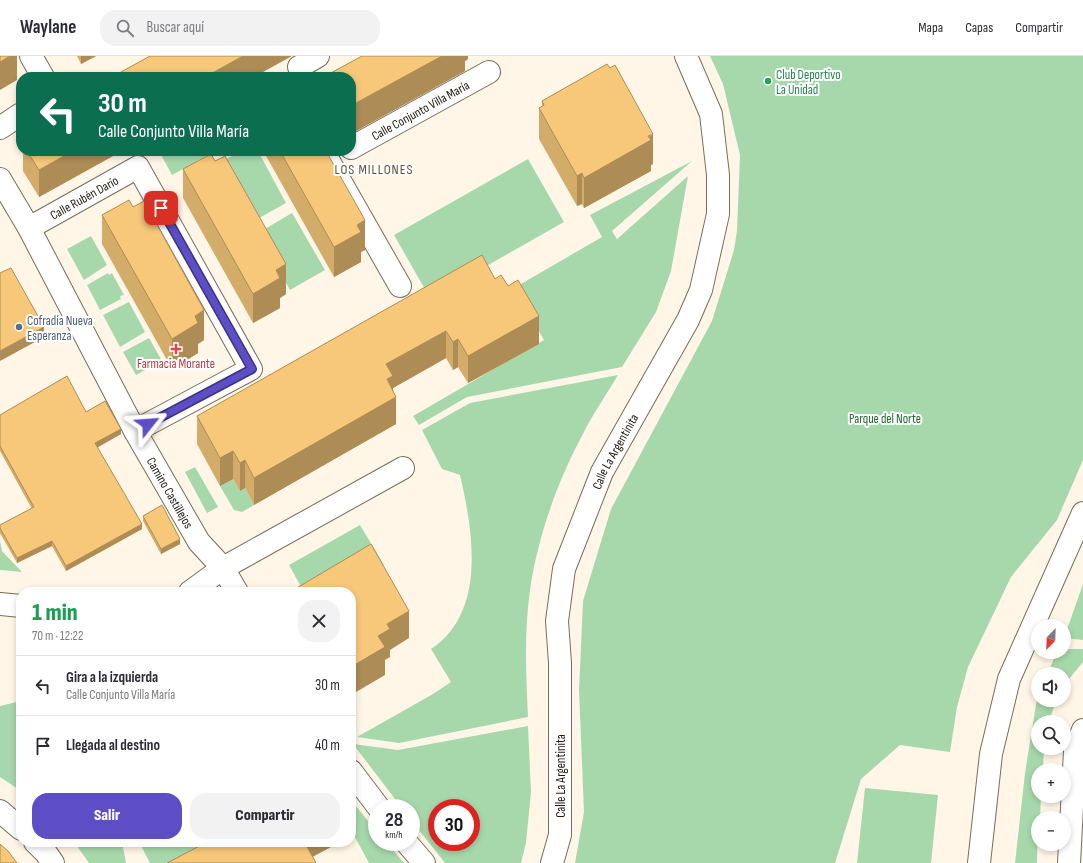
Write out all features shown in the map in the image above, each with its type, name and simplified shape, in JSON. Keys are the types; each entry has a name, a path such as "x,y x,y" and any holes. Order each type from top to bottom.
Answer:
{"street":[{"path":"31,56 40,72"},
{"path":"299,67 318,56"},
{"name":"Calle La Argentinita","path":"552,863 560,835 560,662 557,621 564,569 602,472 688,320 701,290 718,214 718,176 711,114 686,56"},
{"name":"Calle Conjunto Villa María","path":"356,145 489,72"},
{"path":"0,128 16,117"},
{"path":"334,156 400,286"},
{"name":"Calle Rubén Darío","path":"29,228 138,167 252,369 135,431"},
{"name":"Camino Castillejos","path":"0,179 29,228 135,431 199,542 223,568 234,587"},
{"path":"197,587 223,568 403,468"},
{"path":"979,863 991,754 1009,679 1083,513"},
{"path":"0,604 16,606"},
{"path":"1069,863 1075,751 1083,730"},
{"path":"356,778 372,799"},
{"path":"0,811 16,825"},
{"path":"39,847 53,863"},
{"path":"414,851 424,863"}],"green space":[{"name":"Parque del Norte","path":"710,56 1083,56 1083,460 1057,520 1011,577 968,667 957,707 950,752 900,745 861,779 835,863 575,863 584,812 579,690 583,601 611,509 712,321 734,250 737,231 740,155 723,84"},
{"path":"162,156 206,156 172,175"},
{"path":"232,156 261,156 286,203 252,222 219,163"},
{"path":"528,159 564,222 430,298 394,235"},
{"path":"692,161 612,231 617,239 688,176 671,271 656,312 622,367 467,397 419,425 413,416 544,340 514,288 602,237 590,215"},
{"path":"292,213 325,270 290,290 258,233"},
{"path":"91,236 107,265 84,280 67,249"},
{"path":"108,273 109,275 112,273 124,295 120,296 121,299 100,310 87,285"},
{"path":"129,302 145,332 120,347 103,315"},
{"path":"149,338 162,361 136,375 123,352"},
{"path":"618,375 596,410 566,469 550,508 538,549 530,590 526,638 528,717 399,743 357,737 433,694 451,682 431,649 449,633 461,614 468,592 471,569 469,521 460,475 442,469 422,430 470,403"},
{"path":"195,467 218,507 207,513 185,472"},
{"path":"233,479 240,491 245,488 254,505 242,512 234,510 220,486"},
{"path":"360,525 384,565 346,587 301,587 289,565"},
{"path":"0,541 2,551 22,572 0,570"},
{"path":"1083,584 1083,640 1071,639 1071,619"},
{"path":"1071,649 1083,649 1083,662 1071,677 1071,667 1050,667 1054,659 1071,659"},
{"path":"16,702 16,788 0,777 0,706"},
{"path":"1036,707 1054,707 1051,715 1034,715"},
{"path":"528,726 531,792 526,843 521,863 445,863 436,851 480,851 480,799 428,799 428,842 420,831 420,799 395,799 356,748 356,744 398,750"},
{"path":"1031,736 1031,755 1044,755 1043,763 1031,763 1031,803 1041,803 1040,811 1031,811 1031,851 1037,851 1037,863 1015,863 1025,773"},
{"path":"865,788 938,795 931,863 857,863"},
{"path":"356,806 368,821 368,851 394,851 404,863 369,863 356,839"},
{"path":"78,847 123,847 126,863 89,863"},
{"path":"142,847 207,847 209,851 186,863 150,863"}],"building":[{"path":"0,56 10,56 0,62"},
{"path":"150,56 243,56 214,72 121,72"},
{"path":"362,56 442,56 356,103 356,72 333,72"},
{"path":"607,64 610,68 615,65 653,134 648,136 651,140 584,178 582,173 577,176 539,108 544,105 542,101"},
{"path":"30,156 64,156 39,170"},
{"path":"207,156 212,156 215,161 225,156 286,264 276,270 280,278 253,294 183,169"},
{"path":"283,156 329,156 365,220 357,225 361,232 334,247"},
{"path":"129,200 133,207 144,201 204,310 195,316 198,323 172,339 102,215"},
{"path":"482,255 495,279 501,275 508,286 518,280 539,316 468,356 458,339 453,342 446,331 386,364 393,376 387,379 396,397 254,478 245,460 240,463 233,451 220,458 197,416"},
{"name":"Cofradía Nueva Esperanza","path":"11,268 44,327 0,351 0,273"},
{"path":"67,376 86,412 105,401 121,429 95,443 142,524 66,566 52,541 17,558 0,528 0,525 34,507 0,446 0,415"},
{"path":"162,505 180,539 161,549 143,516"},
{"path":"371,544 409,611 387,624 390,629 378,636 385,647 356,664 356,587 298,587"},
{"path":"0,844 8,851 17,863 0,863"},
{"path":"197,847 307,847 316,863 167,863"}],"place":[{"name":"Club Deportivo La Unidad","path":"768,81"},
{"name":"Cofradía Nueva Esperanza","path":"19,327"},
{"name":"Farmacia Morante","path":"176,349"}],"district":[{"name":"LOS MILLONES","path":"374,169"}],"route":[{"path":"148,424 252,369 161,208"}]}
